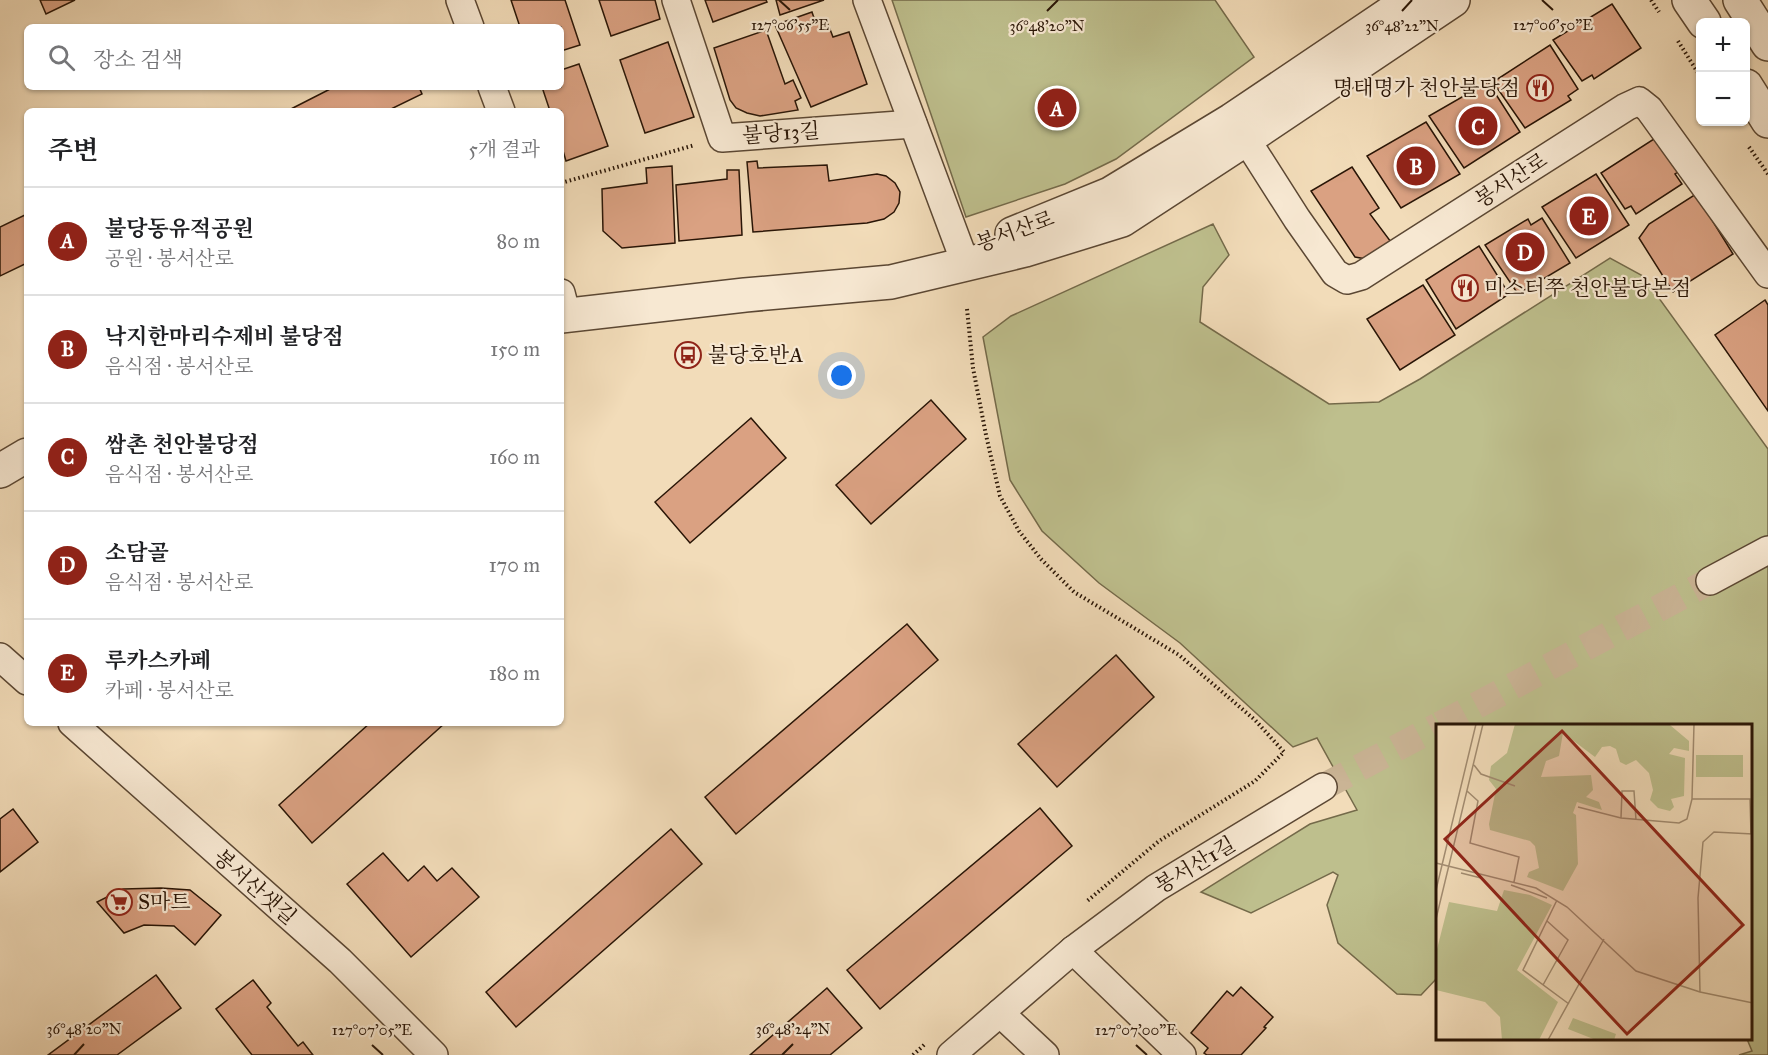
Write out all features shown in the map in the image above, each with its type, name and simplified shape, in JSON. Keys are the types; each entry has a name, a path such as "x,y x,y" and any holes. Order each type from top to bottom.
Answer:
{"street":[{"path":"460,0 469,24"},
{"name":"불당13길","path":"676,0 722,138 914,124"},
{"path":"867,0 963,257"},
{"name":"봉서산로","path":"564,302 745,295 891,282 963,257 986,244 1110,194 1232,120 1410,0"},
{"name":"봉서산로","path":"963,257 1025,250 1122,220 1454,0"},
{"path":"1689,0 1701,18"},
{"path":"1740,0 1768,44"},
{"path":"493,90 500,108"},
{"path":"1750,92 1768,121"},
{"name":"봉서산로","path":"1246,139 1335,273 1347,280 1361,276 1626,107 1639,101 1649,109 1768,274"},
{"path":"0,454 24,440"},
{"path":"0,471 24,457"},
{"path":"1710,581 1768,550"},
{"path":"0,657 24,678"},
{"name":"봉서산샛길","path":"75,726 340,961 434,1055"},
{"name":"봉서산1길","path":"951,1055 1073,950 1156,888 1323,787"},
{"path":"1073,950 1182,1055"},
{"path":"1000,1013 1045,1055"}],"path":[{"path":"564,182 722,138"},
{"path":"967,309 973,368 1000,496 1019,531 1041,559 1074,592 1179,655 1255,720 1284,752"}],"green space":[{"path":"892,0 1215,0 1254,57 1116,159 1065,184 966,217"},
{"path":"1213,224 1229,255 1203,287 1200,322 1329,404 1379,402 1420,379 1610,258 1643,276 1768,449 1768,1055 1739,1055 1752,1051 1747,1040 1753,1040 1753,724 1436,724 1436,979 1421,995 1397,994 1338,943 1327,905 1338,875 1333,872 1251,913 1201,892 1310,824 1357,810 1317,738 1293,747 1180,643 1099,583 1042,531 1010,480 983,337 1011,316"}],"building":[{"path":"40,0 75,0 46,14"},
{"path":"511,0 565,0 580,45 564,50 564,24 519,24"},
{"path":"599,0 655,0 660,19 611,36"},
{"path":"705,0 766,0 767,2 713,22"},
{"path":"776,0 824,0 780,15"},
{"path":"1612,4 1641,48 1594,79 1592,75 1582,81 1553,40"},
{"path":"812,12 814,18 826,19 833,37 849,32 867,84 811,107 775,25"},
{"path":"766,30 785,84 793,80 801,98 795,101 798,110 760,116 736,108 730,100 714,48"},
{"path":"668,42 694,117 645,133 620,60"},
{"path":"1550,45 1578,89 1568,96 1571,100 1525,128 1493,82"},
{"path":"579,64 608,146 566,161 564,108 549,108 543,90 564,90 564,69"},
{"path":"1488,82 1520,132 1464,168 1429,116"},
{"path":"328,90 420,90 422,94 393,108 293,108"},
{"path":"1426,122 1460,174 1401,208 1367,156"},
{"path":"1657,137 1681,170 1675,174 1682,184 1636,214 1631,206 1625,209 1601,173"},
{"path":"757,161 758,168 827,165 829,181 877,174 886,176 895,183 900,192 899,203 894,212 884,219 867,223 753,232 747,162"},
{"path":"672,166 675,243 622,248 603,231 602,189 647,183 646,168"},
{"path":"1352,167 1379,208 1370,214 1391,242 1366,259 1355,257 1311,191"},
{"path":"727,170 739,170 742,235 679,241 676,185 727,179"},
{"path":"1596,174 1629,225 1576,258 1542,207"},
{"path":"1696,194 1733,254 1673,292 1639,238 1649,224"},
{"path":"24,215 24,264 0,276 0,227"},
{"path":"1542,218 1570,263 1518,294 1485,245 1528,219 1531,225"},
{"path":"1479,246 1509,294 1456,329 1426,280"},
{"path":"1423,285 1455,335 1400,370 1367,319"},
{"path":"1765,300 1768,305 1768,411 1715,335"},
{"path":"931,400 966,439 871,524 836,485"},
{"path":"751,418 786,458 690,543 655,502"},
{"path":"907,624 938,660 736,834 705,797"},
{"path":"1116,655 1154,697 1057,787 1018,744"},
{"path":"367,726 442,726 312,843 279,805"},
{"path":"1040,808 1072,846 880,1009 847,970"},
{"path":"13,809 38,842 0,872 0,819"},
{"path":"671,829 702,864 516,1027 486,992"},
{"path":"383,853 408,881 424,866 437,881 452,868 479,897 411,957 347,884"},
{"path":"123,889 190,890 221,915 195,945 174,926 144,925 124,933 97,902"},
{"path":"156,975 181,1008 117,1055 48,1055"},
{"path":"253,980 271,1003 267,1007 298,1046 303,1042 313,1055 252,1055 216,1009"},
{"path":"1241,987 1273,1017 1241,1055 1207,1055 1204,1053 1208,1048 1191,1033 1227,991 1233,996"},
{"path":"827,988 862,1028 830,1055 750,1055"}],"tunnel":[{"path":"1442,724 1710,581"},
{"path":"1323,787 1436,727"}],"place":[{"name":"명태명가 천안불당점","path":"1540,88"},
{"name":"불당동유적공원","path":"1057,108"},
{"name":"쌈촌 천안불당점","path":"1478,126"},
{"name":"낙지한마리수제비 불당점","path":"1416,166"},
{"name":"루카스카페","path":"1589,216"},
{"name":"소담골","path":"1525,252"},
{"name":"미스터쭈 천안불당본점","path":"1465,288"},
{"name":"불당호반A","path":"688,355"},
{"name":"S마트","path":"119,902"}]}
